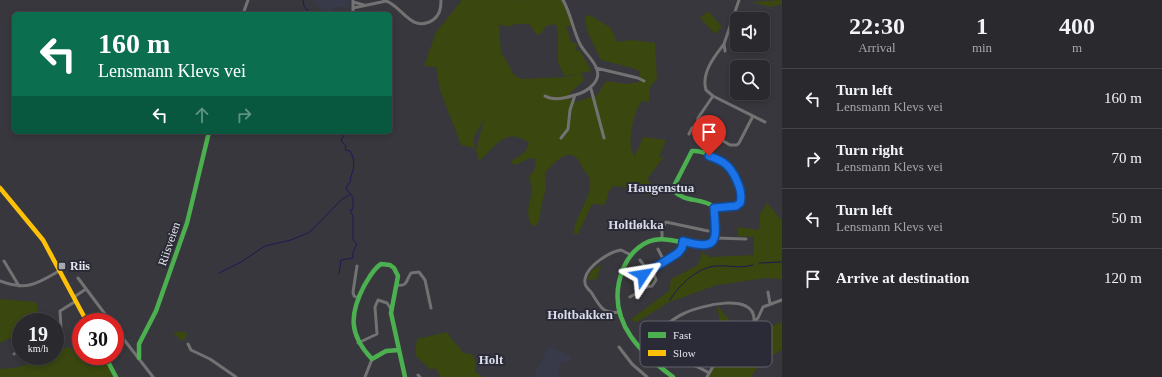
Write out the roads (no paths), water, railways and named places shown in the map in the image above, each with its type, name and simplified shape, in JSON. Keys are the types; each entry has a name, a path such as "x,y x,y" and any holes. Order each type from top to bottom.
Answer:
{"main road":[{"name":"Riisveien","path":"139,358 139,344 156,311 186,226 209,134"},
{"path":"640,351 627,333 619,312 618,284 623,268 630,255 646,243 662,238 704,246 715,238 714,208 708,202 679,196 674,191 674,186 692,151 699,151 724,162 740,186 742,197 738,205 714,208"},
{"path":"0,188 38,232 83,313"},
{"path":"399,350 386,351 372,359 358,343 353,325 353,314 358,298 372,272 381,264 390,265 394,268 398,276 391,309 392,323 399,350 405,377"},
{"path":"110,365 116,377"},
{"path":"659,367 673,377"}],"street":[{"path":"244,12 248,0"},
{"path":"353,8 386,1 393,5 408,19 415,23 423,23 432,20 438,15 441,0"},
{"path":"563,0 571,14 579,42 596,68 595,80 591,89 604,138"},
{"path":"739,0 724,44 713,58 704,81 706,90 713,96 765,122"},
{"path":"353,12 353,1 364,5"},
{"path":"724,44 725,51"},
{"path":"596,68 638,78 644,81"},
{"path":"545,96 560,98 575,95 591,89"},
{"path":"560,138 568,128 570,110 575,95"},
{"path":"697,126 698,118 713,96"},
{"path":"697,126 702,130 734,145 739,143 753,116"},
{"path":"689,134 692,128 697,126"},
{"path":"662,238 662,228 666,222 708,231"},
{"path":"715,238 746,240"},
{"path":"630,297 637,293 642,276 681,250 683,241"},
{"path":"619,312 608,313 600,308 586,287 584,280 590,269 613,253 621,250 630,255"},
{"path":"658,250 664,261"},
{"path":"640,260 648,271"},
{"path":"4,261 19,286"},
{"path":"357,266 353,292 354,296 358,298"},
{"path":"641,283 646,287 654,285 655,278 652,269"},
{"path":"0,281 19,286 32,286 60,270"},
{"path":"397,285 403,286 406,284 412,273 419,272 424,280 431,308"},
{"path":"78,278 104,313"},
{"path":"60,313 60,311 86,289"},
{"path":"768,292 770,304"},
{"path":"358,343 377,334 375,307 378,300 387,303 391,309"},
{"path":"754,321 763,307 782,300"},
{"path":"672,321 678,316 689,311 732,302 741,303 748,308 754,315 754,321"},
{"path":"124,339 153,377"},
{"path":"188,344 190,350 210,359 236,377"},
{"path":"619,347 632,364 648,377"},
{"path":"365,377 372,359"},
{"path":"696,367 709,373"},
{"path":"707,377 712,367"},
{"path":"639,377 642,373"}],"waterway":[{"path":"303,0 304,6 308,12"},
{"path":"339,274 341,260 353,258 353,252 357,244 353,240 353,216 350,210 353,209 353,198 346,188 351,180 354,162 350,151 345,150 346,146 341,140 345,134"},
{"path":"219,273 241,262 265,246 291,240 310,232 341,200 349,195"},
{"path":"759,263 782,262"},
{"path":"670,300 678,288 696,273 709,267 744,267 753,265"}],"place":[{"name":"Riis","path":"62,266"}],"district":[{"name":"Haugenstua","path":"661,187"},
{"name":"Holtløkka","path":"636,224"},
{"name":"Holtbakken","path":"580,314"},
{"name":"Holt","path":"491,359"}]}
